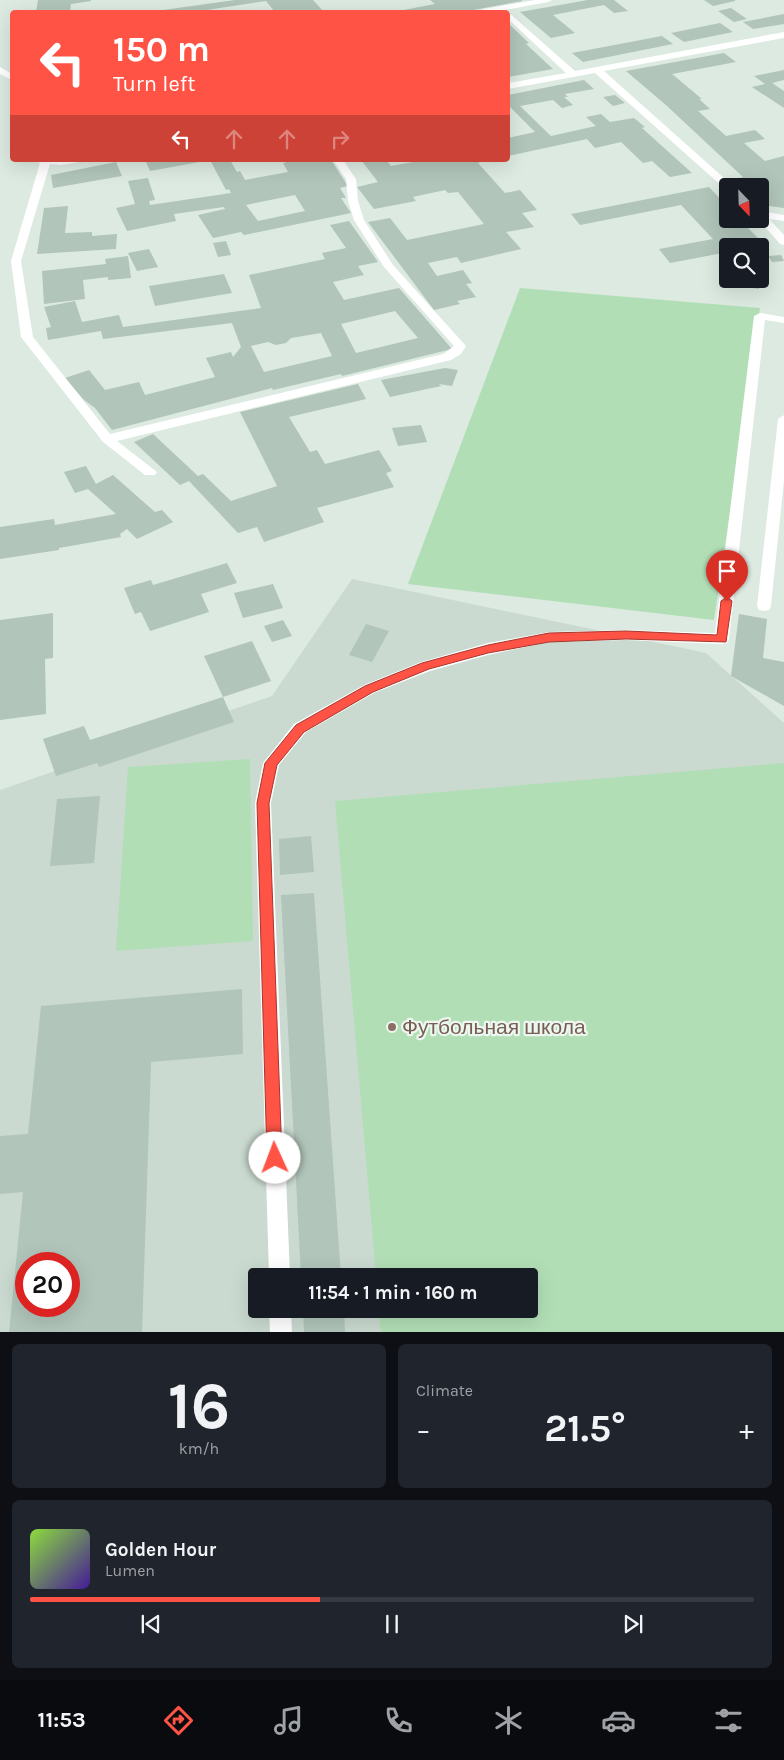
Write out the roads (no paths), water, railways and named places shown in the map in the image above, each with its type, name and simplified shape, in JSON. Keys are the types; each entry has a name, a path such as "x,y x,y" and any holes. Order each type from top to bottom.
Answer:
{"lane":[{"path":"510,10 548,0"},
{"path":"510,17 573,74"},
{"path":"510,86 784,34"},
{"path":"597,70 719,178"},
{"path":"41,162 16,261 27,337 107,439 150,472"},
{"path":"107,439 447,357 457,351 460,346 390,267 359,220 353,201 351,179 339,162"},
{"path":"769,216 784,218"},
{"path":"769,225 784,242"},
{"path":"279,1268 263,803 271,763 300,728 369,689 426,666 488,649 549,637 626,635 722,639 760,316 784,320"},
{"path":"764,606 784,419"},
{"path":"280,1318 281,1332"}],"place":[{"name":"Футбольная школа","path":"392,1027"}]}
